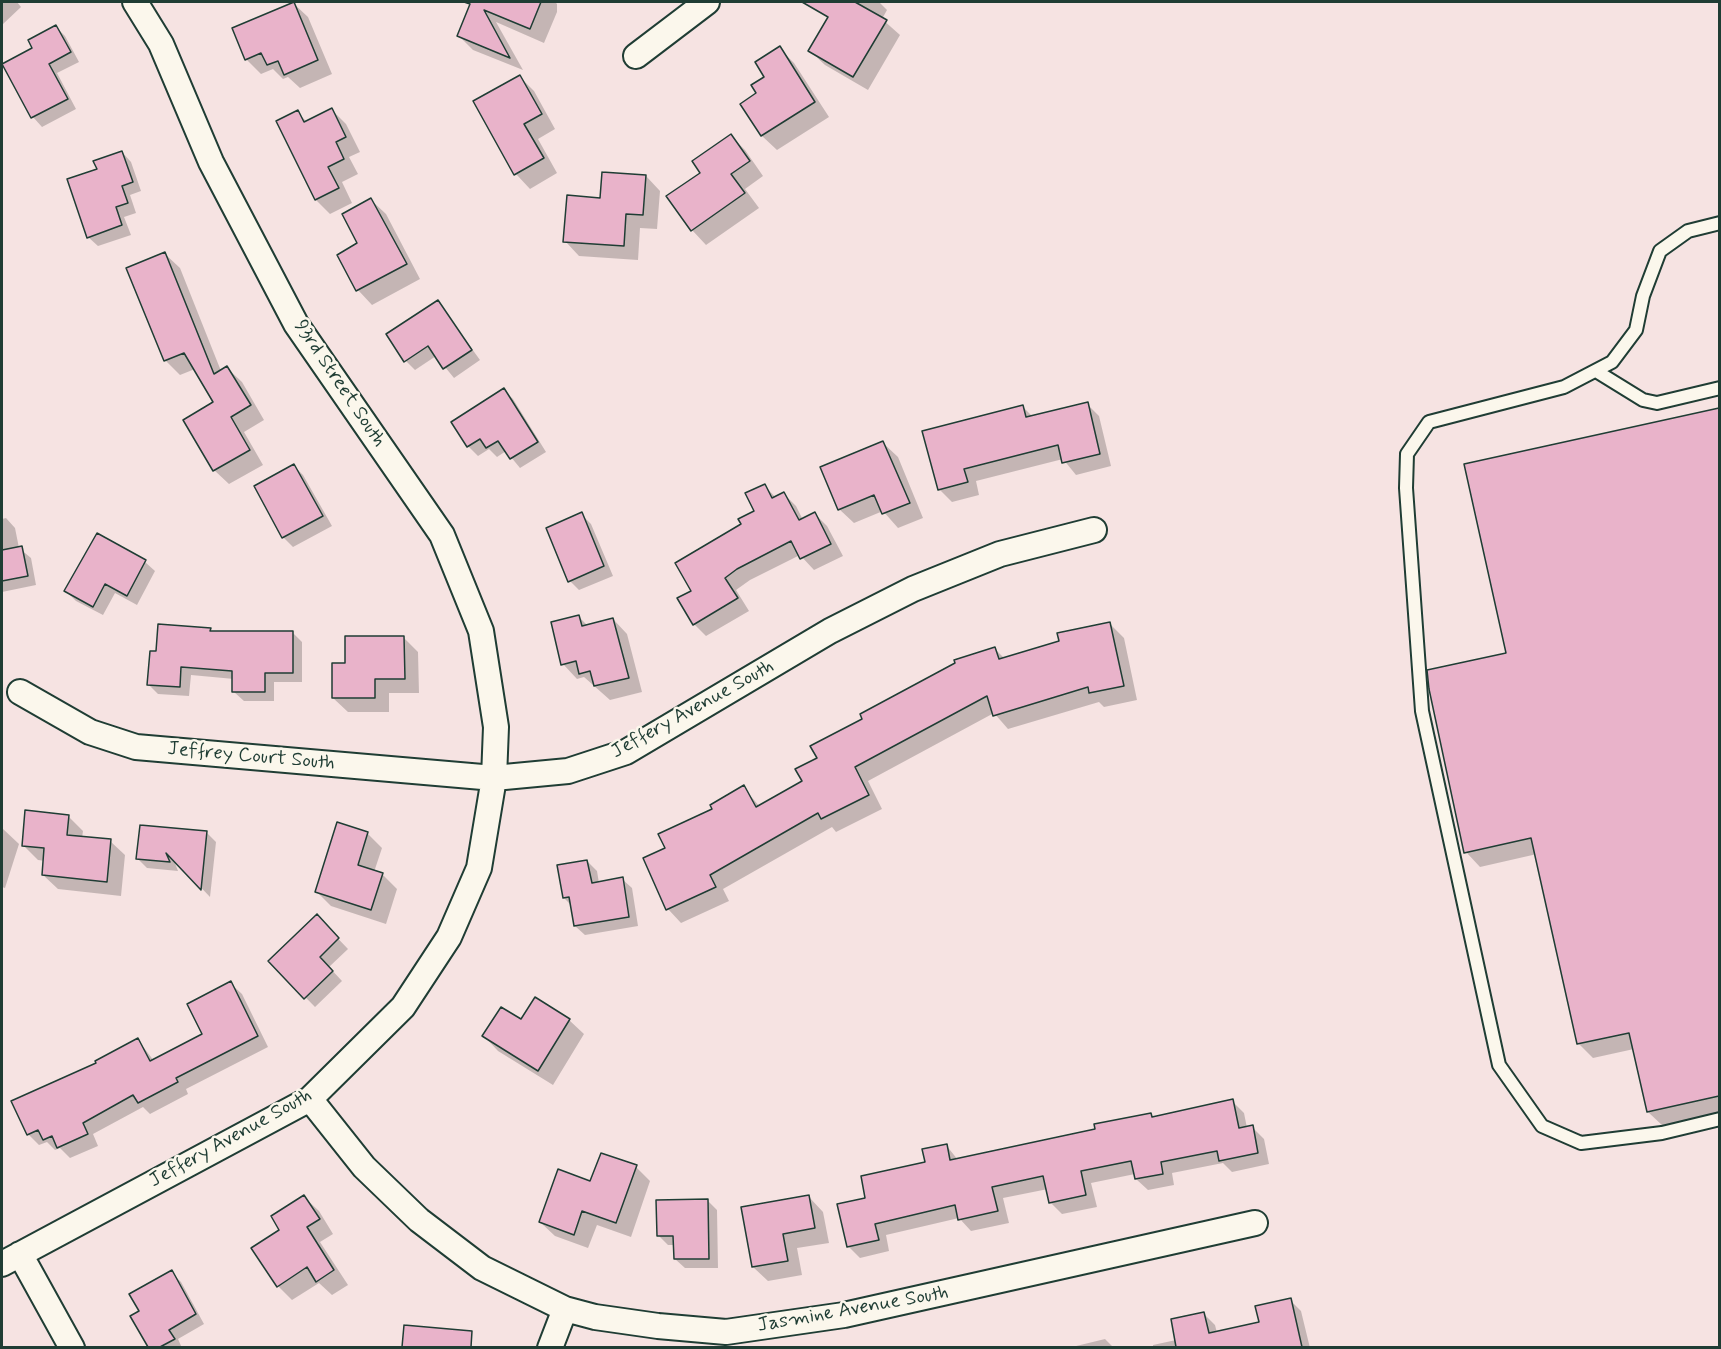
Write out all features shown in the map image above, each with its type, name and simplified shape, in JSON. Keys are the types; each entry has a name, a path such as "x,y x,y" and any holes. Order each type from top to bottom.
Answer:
{"street":[{"name":"93rd Street South","path":"135,2 161,44 211,162 296,324 442,535 481,631 496,727 494,778"},
{"path":"636,56 707,2"},
{"name":"Jeffery Avenue South","path":"11,1259 310,1099 403,1007 449,937 479,868 494,778 568,771 626,752 830,632 913,589 1000,554 1094,530"},
{"name":"Jeffrey Court South","path":"20,692 90,732 136,747 494,778"},
{"name":"Jasmine Avenue South","path":"310,1099 364,1167 419,1220 482,1268 565,1309 637,1323 726,1332 844,1315 1255,1223"},
{"path":"11,1259 72,1347"},
{"path":"550,1347 565,1309"}],"lane":[{"path":"1719,223 1688,231 1660,251 1643,296 1636,330 1612,362 1564,387 1429,422 1407,454 1406,488 1422,711 1499,1065 1542,1126 1581,1143 1662,1132 1719,1119"},
{"path":"1596,371 1644,400 1657,403 1719,388"}],"building":[{"path":"294,2 318,60 284,75 278,61 267,65 261,53 245,60 232,28"},
{"path":"464,2 541,2 530,29 484,10 510,58 457,36 470,4"},
{"path":"802,2 855,2 887,20 853,77 808,51 828,17"},
{"path":"56,25 71,52 49,64 68,99 31,118 2,64 32,48 28,40"},
{"path":"780,46 815,102 761,136 740,104 756,93 751,85 764,77 755,62"},
{"path":"520,75 542,114 524,124 544,158 514,175 473,101"},
{"path":"332,108 346,137 336,142 344,159 328,167 339,188 315,200 276,121 298,110 304,122"},
{"path":"731,134 750,161 731,174 745,193 691,231 666,196 700,173 692,161"},
{"path":"122,151 133,182 122,186 128,203 116,207 122,225 87,238 67,179 97,169 93,161"},
{"path":"602,172 646,175 643,215 626,214 624,246 563,242 567,195 600,198"},
{"path":"371,198 407,264 356,291 337,255 357,243 342,214"},
{"path":"165,252 214,374 227,366 251,405 231,417 250,450 213,471 183,420 213,402 184,353 164,361 126,268"},
{"path":"438,300 472,350 443,369 428,346 404,362 386,334"},
{"path":"504,388 538,442 510,459 498,441 486,448 480,439 467,447 451,422"},
{"path":"1088,402 1100,454 1062,463 1058,445 964,469 968,482 938,490 922,431 1023,405 1026,417"},
{"path":"1719,408 1719,1096 1647,1112 1629,1033 1577,1044 1531,838 1464,853 1429,689 1427,670 1506,653 1464,464"},
{"path":"883,441 910,503 882,514 874,495 838,510 820,467"},
{"path":"294,464 323,516 282,538 254,486"},
{"path":"765,484 772,498 784,492 799,520 815,512 831,544 800,559 791,541 737,569 725,578 738,598 693,625 677,598 691,591 675,563 741,524 738,519 754,511 745,493"},
{"path":"582,512 604,566 568,582 546,528"},
{"path":"97,533 146,560 127,596 105,584 93,607 64,591"},
{"path":"22,546 28,576 2,581 2,550"},
{"path":"579,615 582,626 613,618 629,678 594,686 590,671 579,674 576,661 561,665 551,622"},
{"path":"1110,622 1124,686 1089,693 1088,687 993,716 987,696 855,767 869,795 821,819 818,813 710,875 716,887 666,910 643,858 665,848 658,834 712,809 710,805 744,785 756,807 802,781 795,769 817,758 810,746 862,719 860,714 955,663 954,660 995,647 999,659 1059,641 1057,633"},
{"path":"158,624 211,628 210,631 293,631 293,673 265,673 265,692 232,692 232,671 181,667 180,687 147,685 150,651 156,651"},
{"path":"345,636 404,636 405,679 375,679 375,698 332,698 332,663 345,663"},
{"path":"25,810 69,815 67,835 111,839 107,882 42,875 44,848 22,846"},
{"path":"337,822 368,832 358,865 383,873 371,910 315,892"},
{"path":"140,825 207,831 201,890 166,853 170,862 136,859"},
{"path":"587,860 592,883 623,877 629,917 574,926 569,897 563,898 557,865"},
{"path":"317,914 339,938 320,957 333,971 304,999 268,961"},
{"path":"231,981 258,1036 176,1078 178,1082 138,1103 133,1095 83,1123 88,1134 57,1148 52,1136 43,1140 38,1130 27,1135 11,1101 96,1063 95,1061 138,1038 150,1061 202,1034 187,1004"},
{"path":"535,997 570,1019 538,1071 482,1036 501,1007 521,1019"},
{"path":"1233,1099 1239,1128 1253,1125 1258,1153 1219,1161 1217,1151 1161,1162 1163,1174 1135,1179 1131,1161 1081,1171 1086,1195 1049,1203 1043,1176 992,1187 998,1211 958,1220 955,1205 875,1224 879,1240 847,1247 837,1204 865,1198 861,1176 925,1162 922,1149 947,1144 950,1160 1095,1129 1094,1124 1151,1113 1152,1117"},
{"path":"601,1153 637,1165 616,1223 582,1211 574,1235 539,1222 558,1169 590,1181"},
{"path":"304,1195 320,1219 307,1227 334,1270 316,1282 307,1267 277,1287 251,1248 279,1230 271,1216"},
{"path":"809,1195 815,1228 783,1234 788,1261 752,1267 741,1207"},
{"path":"708,1199 709,1259 674,1259 673,1236 657,1236 656,1200"},
{"path":"172,1270 196,1314 169,1330 175,1339 160,1347 148,1347 130,1316 139,1311 129,1294"},
{"path":"1291,1298 1302,1347 1176,1347 1171,1319 1204,1312 1209,1333 1259,1322 1255,1306"},
{"path":"404,1325 472,1331 471,1347 402,1347"}]}
